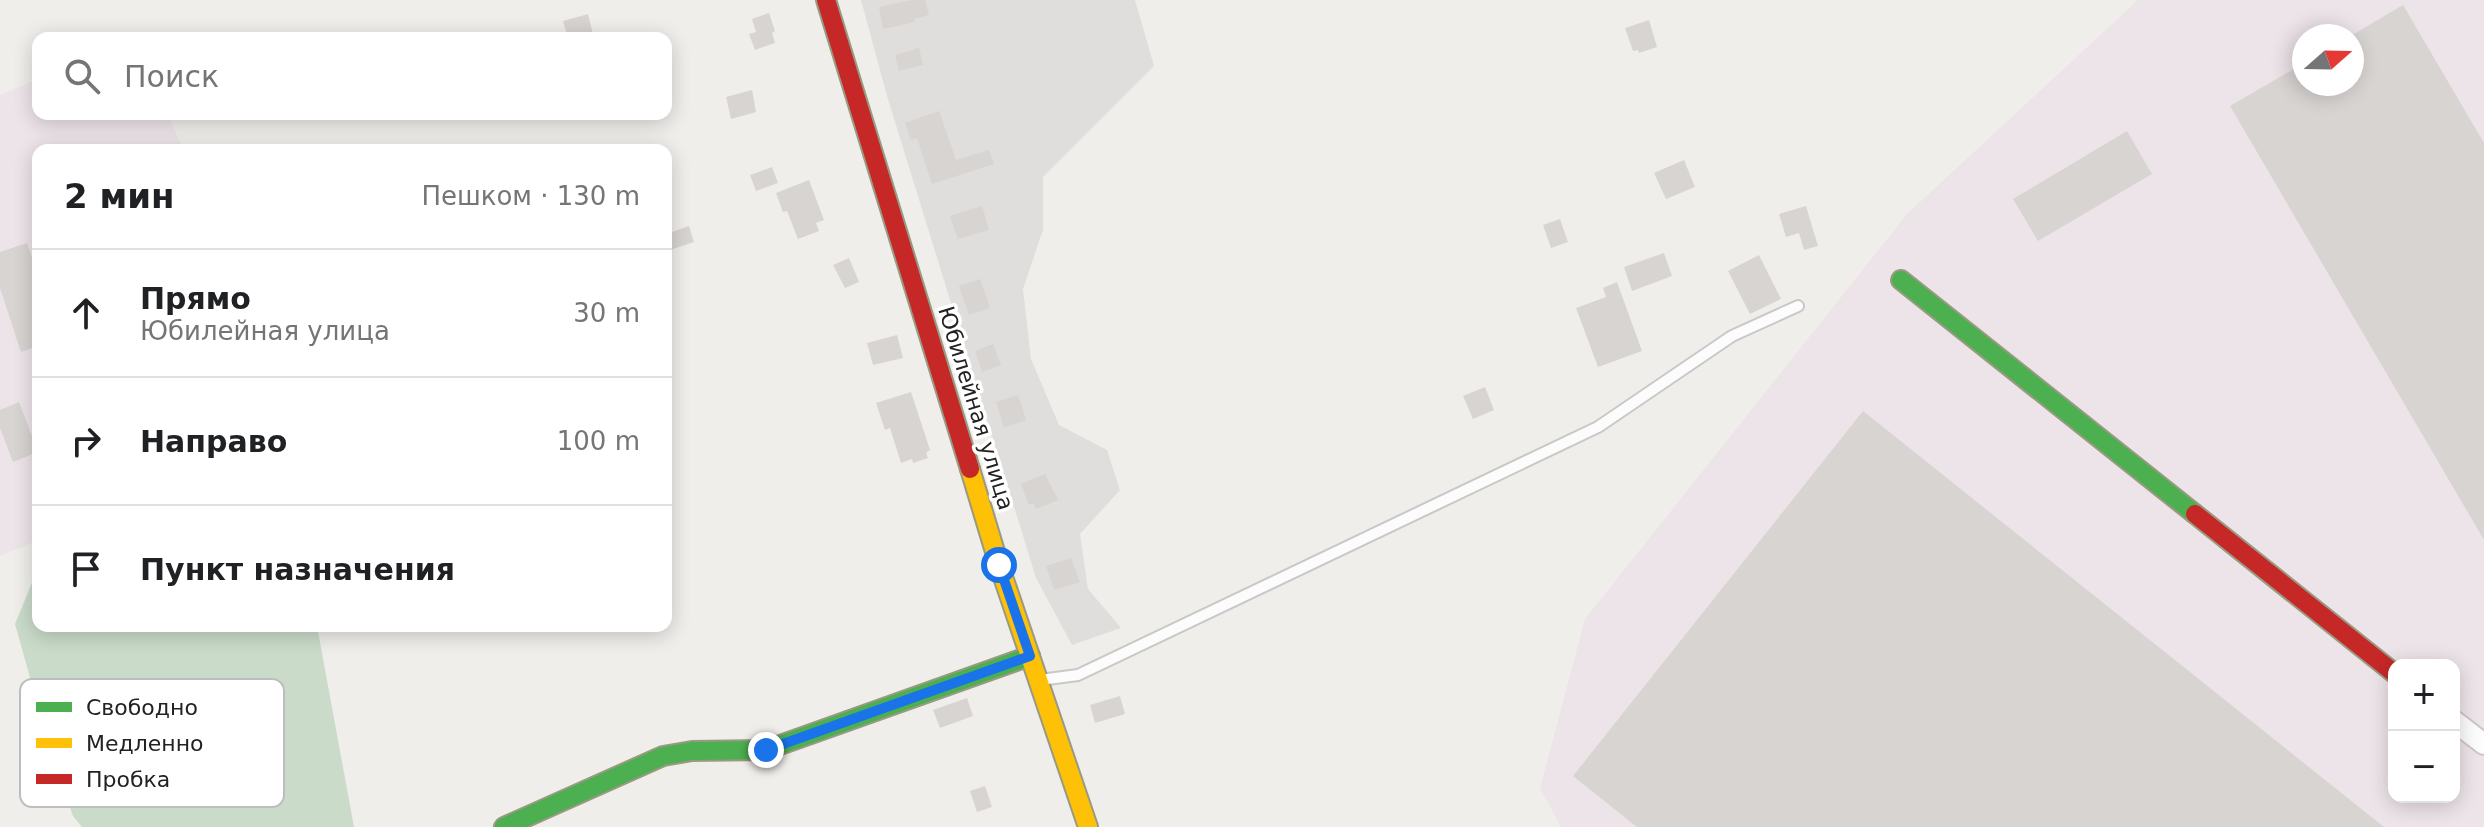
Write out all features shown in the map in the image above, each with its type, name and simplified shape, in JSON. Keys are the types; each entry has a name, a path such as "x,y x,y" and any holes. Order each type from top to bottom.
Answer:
{"street":[{"name":"Юбилейная улица","path":"826,0 995,550 1088,827"},
{"path":"1901,280 2388,668"},
{"path":"504,827 663,756 692,751 766,750 1030,656"},
{"path":"2460,726 2484,744"}],"lane":[{"path":"1038,680 1078,675 1598,427 1732,336 1798,306"}],"shaded area":[{"path":"861,0 1135,0 1154,66 1043,177 1043,230 1023,289 1031,359 1059,425 1107,450 1120,490 1080,534 1088,589 1121,628 1072,645 1036,578 887,96"},
{"path":"2138,0 2484,0 2484,827 1561,827 1540,788 1585,619 1907,214"},
{"path":"32,82 32,120 170,120 180,144 32,144 32,543 0,556 0,95"}],"green space":[{"path":"32,583 32,632 318,632 354,827 82,827 70,807 284,807 284,679 30,679 15,624"}],"building":[{"path":"925,0 929,15 914,19 915,22 883,29 879,7"},
{"path":"2403,5 2484,143 2484,540 2230,106 2292,70 2292,96 2364,96 2364,28"},
{"path":"769,13 775,43 755,50 749,34 756,32 752,19"},
{"path":"588,14 592,32 566,32 563,21"},
{"path":"1649,20 1657,47 1639,53 1638,50 1633,51 1625,28"},
{"path":"919,48 923,65 899,71 895,55"},
{"path":"752,90 756,112 731,119 726,97"},
{"path":"939,111 956,160 989,150 994,164 932,184 917,138 911,140 905,123"},
{"path":"2127,131 2152,174 2038,241 2013,199"},
{"path":"1684,160 1695,187 1666,199 1654,173"},
{"path":"772,167 778,183 756,191 750,175"},
{"path":"809,180 824,220 816,223 819,231 798,239 776,193"},
{"path":"982,206 989,230 958,239 950,216"},
{"path":"1806,206 1818,246 1804,250 1799,233 1786,237 1779,214"},
{"path":"1560,219 1568,242 1551,248 1543,225"},
{"path":"689,226 694,242 672,249 672,232"},
{"path":"27,243 32,258 32,348 21,352 0,288 0,252"},
{"path":"1664,253 1672,276 1632,291 1624,267"},
{"path":"1759,255 1781,299 1750,314 1728,271"},
{"path":"849,258 859,282 845,288 833,265"},
{"path":"980,279 990,308 969,315 959,286"},
{"path":"1617,282 1642,351 1598,367 1576,308 1606,297 1603,288"},
{"path":"897,335 903,358 873,365 867,343"},
{"path":"993,344 1001,365 982,372 975,351"},
{"path":"1485,387 1494,410 1473,419 1463,396"},
{"path":"911,392 930,450 926,453 928,458 901,463 890,428 885,430 876,403"},
{"path":"1018,395 1026,420 1004,428 996,402"},
{"path":"19,402 32,436 32,454 13,462 0,428 0,410"},
{"path":"1863,411 2384,827 1637,827 1573,776"},
{"path":"1045,474 1058,500 1036,509 1033,503 1029,505 1021,484"},
{"path":"1071,558 1080,582 1054,590 1046,566"},
{"path":"1120,696 1125,714 1095,723 1090,705"},
{"path":"967,698 973,716 940,728 933,710"},
{"path":"985,786 992,807 977,812 970,791"}],"traffic: fast":[{"path":"1901,280 2195,514"},
{"path":"504,827 663,756 692,751 766,750 1030,656"}],"traffic: slow":[{"path":"970,469 999,565 1088,827"}],"traffic: jam":[{"path":"826,0 970,469"},
{"path":"2195,514 2388,668"}],"route":[{"path":"766,750 1030,656 999,565"}]}
